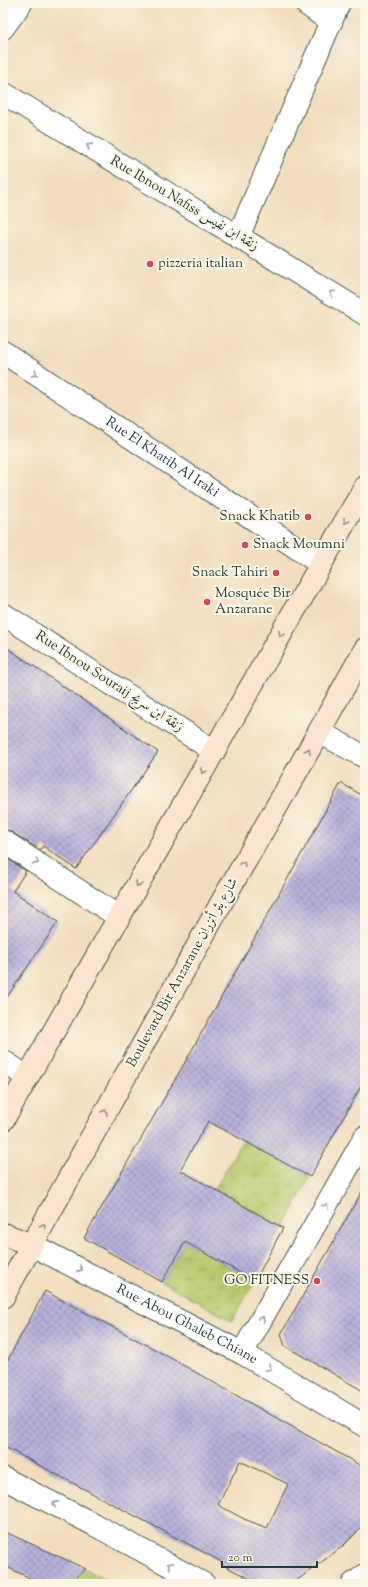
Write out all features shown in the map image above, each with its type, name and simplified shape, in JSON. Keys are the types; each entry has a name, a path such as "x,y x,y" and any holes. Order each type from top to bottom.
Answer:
{"main road":[{"path":"3,1120 365,487"},
{"name":"Boulevard Bir Anzarane شارع بئر أنزران","path":"3,1297 224,898 365,650"},
{"name":"Rue Abou Ghaleb Chiane","path":"3,1234 32,1245"}],"street":[{"path":"3,28 21,3"},
{"path":"238,237 335,12 305,3"},
{"name":"Rue Ibnou Nafiss زنقة ابن نفيس","path":"3,93 365,314"},
{"name":"Rue El Khatib Al Iraki","path":"3,352 321,564"},
{"name":"Rue Ibnou Souraij زنقة ابن سريج","path":"3,614 214,750"},
{"path":"318,732 365,757"},
{"path":"3,841 119,918"},
{"path":"3,1061 27,1077"},
{"path":"242,1353 365,1137"},
{"name":"Rue Abou Ghaleb Chiane","path":"32,1245 242,1353 365,1426"},
{"path":"3,1478 93,1524 204,1584"},
{"path":"353,1584 365,1575"}],"green space":[{"path":"243,1140 310,1177 283,1228 215,1189"},
{"path":"185,1242 255,1281 232,1321 162,1282"},
{"path":"86,1569 114,1584 67,1584"}],"building":[{"path":"3,645 158,752 76,869 43,846 40,850 10,831 3,829"},
{"path":"341,783 365,797 365,1079 310,1177 208,1121 180,1170 283,1228 255,1281 185,1242 162,1282 84,1238 188,1057"},
{"path":"3,856 26,871 13,891 58,922 3,1003"},
{"path":"365,1186 365,1392 285,1346 281,1334"},
{"path":"45,1291 158,1351 365,1468 365,1524 343,1546 292,1584 260,1584 221,1564 222,1562 3,1446 3,1369","holes":["240,1461 288,1484 267,1528 244,1519 218,1505"]},
{"path":"3,1531 86,1569 67,1584 42,1584 3,1565"}],"place":[{"name":"pizzeria italian","path":"150,264"},
{"name":"Snack Khatib","path":"308,517"},
{"name":"Snack Moumni","path":"245,545"},
{"name":"Snack Tahiri","path":"276,573"},
{"name":"Mosquée Bir Anzarane","path":"207,602"},
{"name":"GO FITNESS","path":"317,1281"}]}
